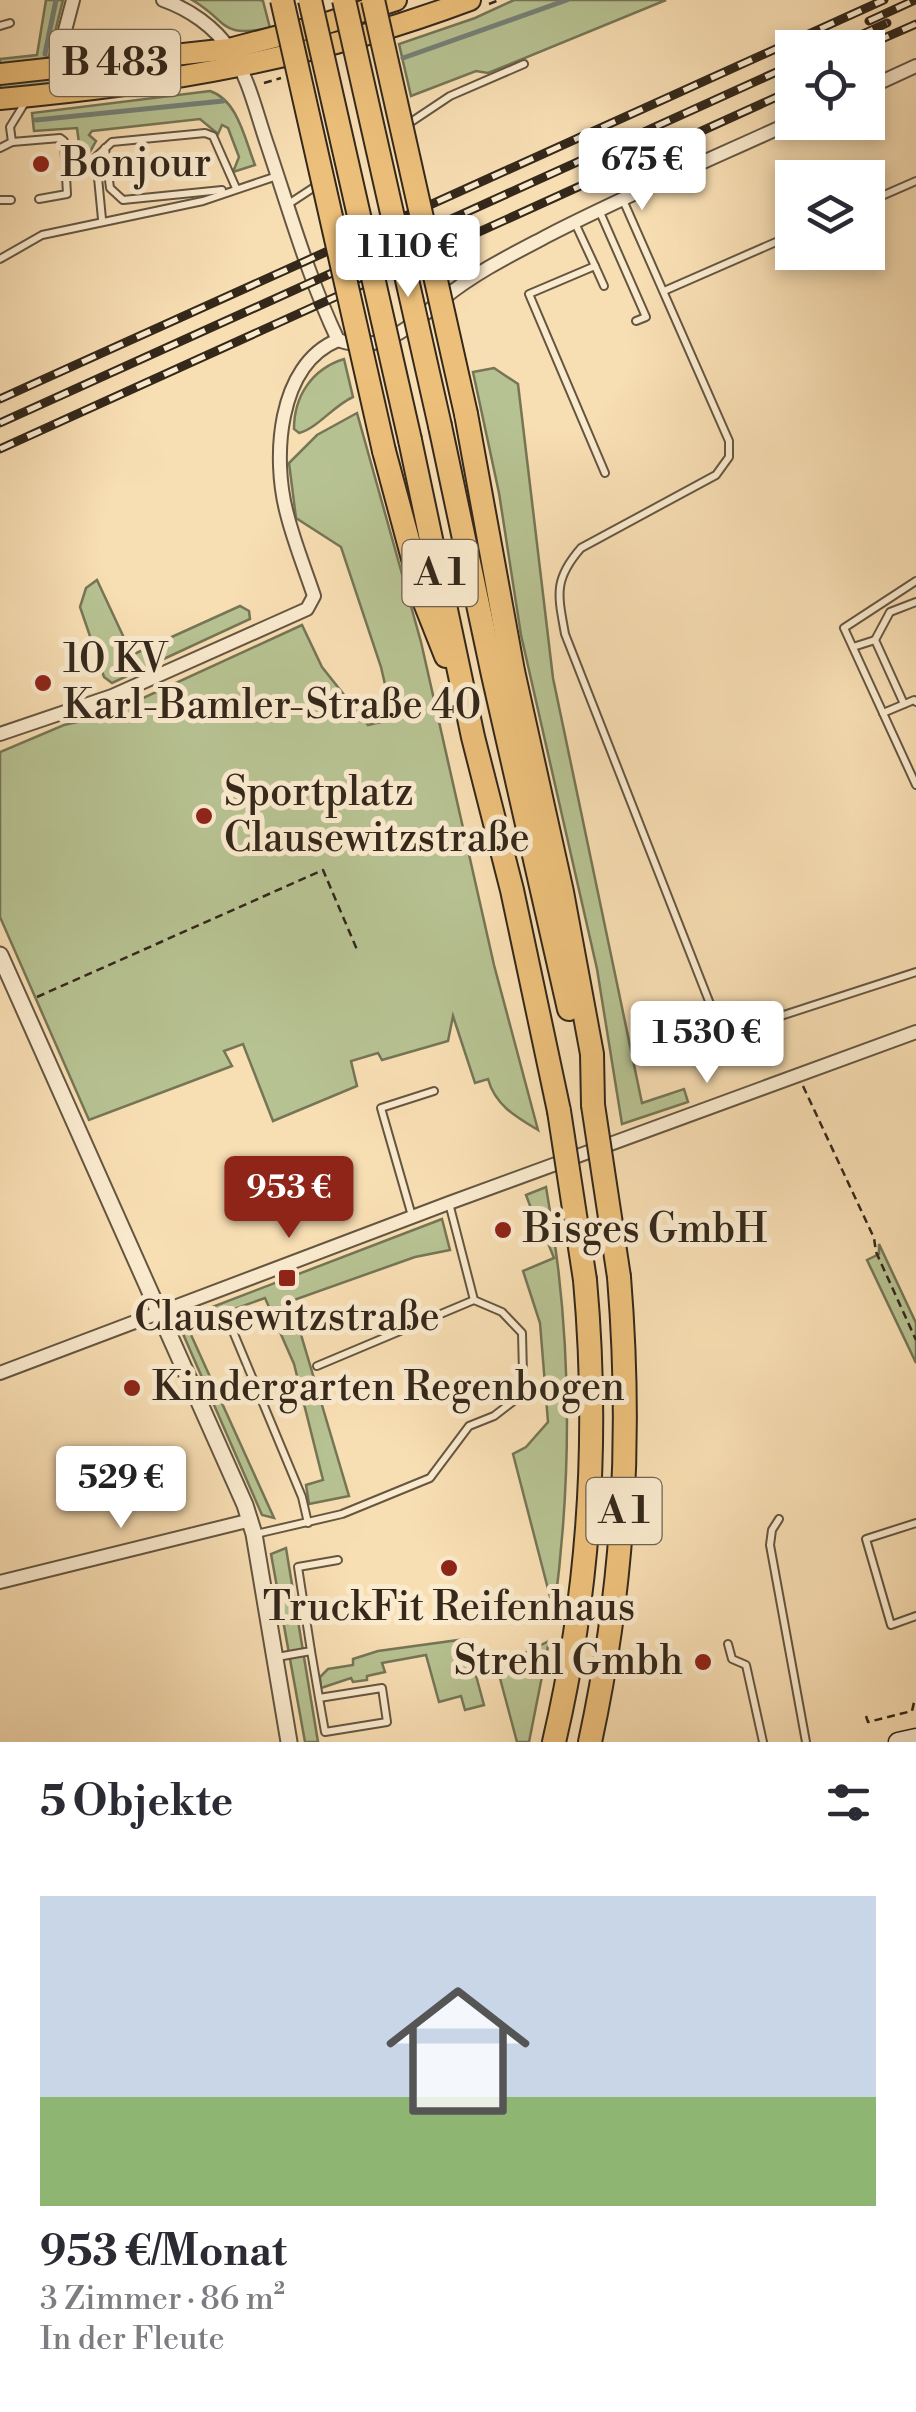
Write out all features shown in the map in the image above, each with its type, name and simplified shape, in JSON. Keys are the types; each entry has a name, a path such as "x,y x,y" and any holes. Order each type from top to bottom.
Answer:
{"highway":[{"name":"A 1","path":"282,0 384,451 425,603 466,706"},
{"name":"A 1","path":"310,0 466,706 512,890 559,1112 585,1280 593,1427 582,1588 554,1742"},
{"name":"A 1","path":"363,2 440,426 492,675 592,1105 619,1277 627,1453 618,1584 590,1742"},
{"path":"363,2 466,414 502,614 562,892 592,1054 592,1105"}],"main road":[{"name":"B 483","path":"0,98 110,88 234,58 321,25 363,2 396,0"},
{"name":"B 483","path":"0,74 312,52 470,0"},
{"path":"898,1742 916,1738"}],"street":[{"path":"50,70 58,57 73,0"},
{"path":"163,0 202,20 234,58 250,88 286,206 338,340"},
{"path":"885,80 916,66"},
{"path":"0,734 112,696 313,604 314,596 286,511 282,444 290,392 321,347 338,340 361,346 392,340 477,275 623,198 775,130"},
{"path":"0,954 253,1527 289,1742"},
{"path":"0,1373 448,1203 916,1032"},
{"path":"0,1582 253,1527"}],"lane":[{"path":"0,26 10,23"},
{"path":"401,129 450,96 524,64"},
{"path":"12,142 10,127 30,96"},
{"path":"102,220 96,157 112,142 204,133 213,136 232,189"},
{"path":"0,148 12,142 60,138 64,142 67,194 39,198"},
{"path":"368,151 384,140"},
{"path":"105,146 110,188 123,200 232,189"},
{"path":"286,206 352,162"},
{"path":"0,260 42,235 204,200 278,176"},
{"path":"885,195 916,181"},
{"path":"623,198 730,440 730,457 716,475 581,548 566,565 557,590 565,634 716,1019 732,1028 750,1026 916,972"},
{"path":"0,200 12,200"},
{"path":"599,210 646,316 636,321"},
{"path":"575,222 604,286"},
{"path":"664,291 775,242"},
{"path":"595,266 529,294 605,474"},
{"path":"916,580 844,628 916,785"},
{"path":"886,601 890,612"},
{"path":"853,648 875,640 890,612 916,602"},
{"path":"875,640 904,704"},
{"path":"883,713 916,702"},
{"path":"413,1217 381,1108 434,1091"},
{"path":"448,1203 474,1300"},
{"path":"253,1527 308,1522 342,1514 430,1478 469,1426 494,1416 520,1396 522,1333 502,1312 474,1300 317,1366"},
{"path":"232,1329 302,1497 308,1522"},
{"path":"779,1519 772,1530 770,1545 806,1742"},
{"path":"916,1524 866,1539 891,1625 916,1616"},
{"path":"319,1698 382,1688 387,1722 325,1732 319,1698 298,1567 338,1560"},
{"path":"728,1644 732,1659 746,1665 763,1742"},
{"path":"276,1658 312,1652"}],"path":[{"path":"22,1004 323,870 358,952"},
{"path":"798,1076 874,1238 876,1252 916,1340"},
{"path":"866,1716 868,1722 912,1711 915,1698"}],"green space":[{"path":"46,0 63,0 49,56 41,61 0,65 0,59 37,55"},
{"path":"192,0 263,1 270,28 232,29"},
{"path":"514,0 666,0 488,73 476,71 411,96 399,44"},
{"path":"112,72 105,79 0,90 0,82"},
{"path":"210,91 234,112 255,165 233,172 239,157 228,128 222,125 218,134 200,119 92,131 89,135 96,141 82,166 77,128 34,131 32,113"},
{"path":"344,359 353,397 299,433 294,429 295,417 307,385 323,370"},
{"path":"494,368 518,384 553,678 642,1103 684,1089 688,1102 622,1124 597,969 521,635 499,493 473,372"},
{"path":"357,413 421,642 494,965 538,1130 501,1103 488,1079 475,1083 453,1016 448,1041 382,1060 378,1053 351,1061 357,1086 273,1121 243,1044 224,1051 232,1066 89,1120 0,917 0,752 64,725 104,716 302,625 322,667 368,725 393,719 381,667 341,547 296,518 289,463 317,435"},
{"path":"97,580 132,655 240,606 249,611 250,619 112,683 104,677 80,607 86,588"},
{"path":"546,1187 561,1293 567,1400 564,1506 554,1612 513,1454 526,1447 548,1422 540,1323 523,1271 554,1258 548,1243 544,1243 526,1195"},
{"path":"442,1219 450,1250 415,1257 291,1301 349,1496 309,1504 306,1485 323,1480 294,1364 265,1298 187,1326 274,1518 262,1515 180,1327 181,1319"},
{"path":"879,1244 916,1323 916,1363 867,1260 879,1254"},
{"path":"286,1548 318,1742 305,1742 271,1554"},
{"path":"466,1639 484,1705 465,1710 461,1696 439,1702 426,1655 382,1663 385,1672 367,1676 367,1680 353,1682 351,1678 321,1688 320,1677 328,1669 353,1665 353,1659 378,1651"},
{"path":"549,1641 529,1742 517,1742 497,1667"}],"waterway":[{"path":"45,54 56,0"},
{"path":"403,58 567,0"},
{"path":"36,120 223,101"}],"railway":[{"path":"0,399 884,0"},
{"path":"869,21 915,0"},
{"path":"872,30 887,23"},
{"path":"885,38 916,24"},
{"path":"0,423 775,73"},
{"path":"0,449 775,98"}],"place":[{"name":"Bonjour","path":"41,164"},
{"name":"10 KV Karl-Bamler-Straße 40","path":"43,683"},
{"name":"Sportplatz Clausewitzstraße","path":"204,816"},
{"name":"Bisges GmbH","path":"503,1230"},
{"name":"Clausewitzstraße","path":"287,1278"},
{"name":"Kindergarten Regenbogen","path":"132,1388"},
{"name":"TruckFit Reifenhaus","path":"449,1568"},
{"name":"Strehl Gmbh","path":"703,1662"}]}
